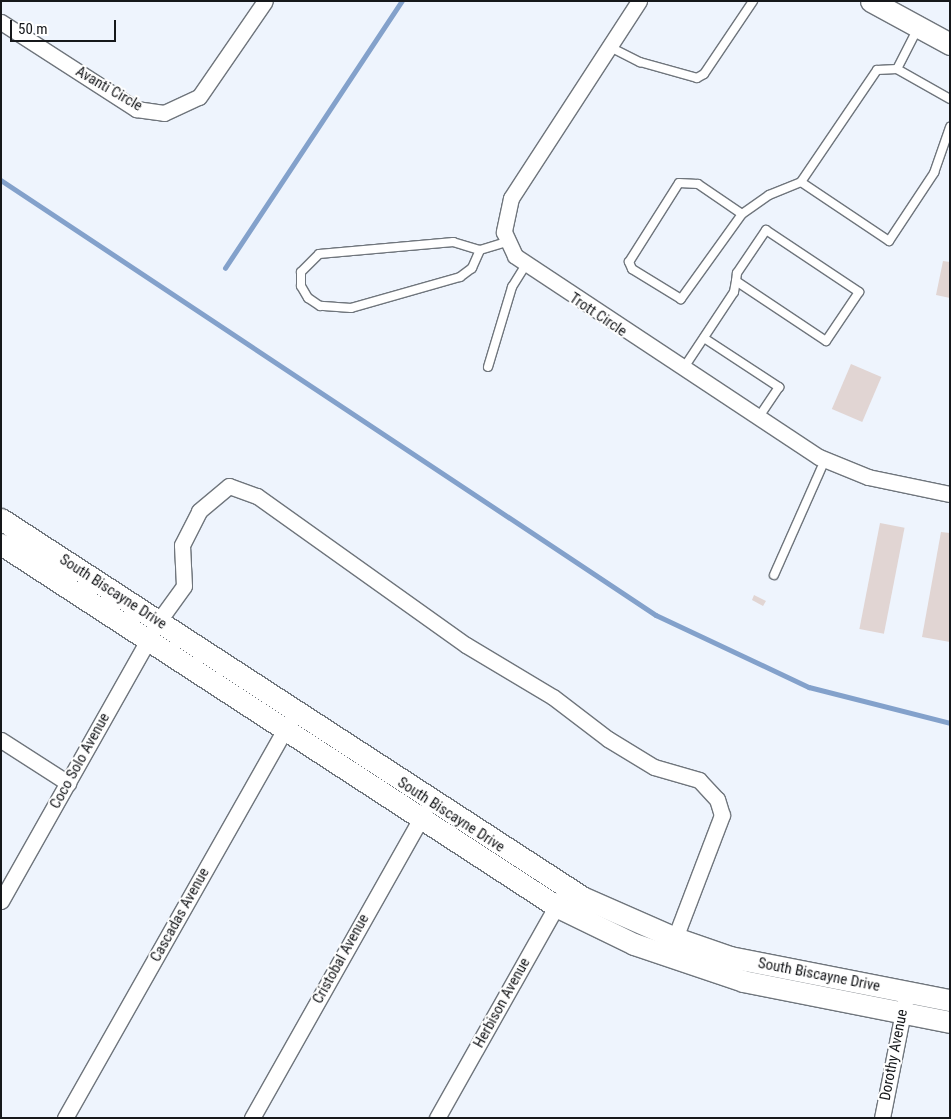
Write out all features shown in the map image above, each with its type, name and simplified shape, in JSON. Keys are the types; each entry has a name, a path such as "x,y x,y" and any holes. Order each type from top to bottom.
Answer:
{"street":[{"name":"Avanti Circle","path":"1,22 123,101 164,113 199,98 265,1"},
{"path":"507,242 504,220 511,198 639,1"},
{"path":"872,1 950,44"},
{"name":"Trott Circle","path":"507,242 526,266 757,419 825,460 868,477 950,494"},
{"name":"Coco Solo Avenue","path":"1,901 153,631 184,586 182,544 199,511 230,486 257,496 466,645 553,697 654,767 699,780 717,799 722,815 674,938"},
{"name":"South Biscayne Drive","path":"1,519 153,631 290,721 420,819 556,906 634,944 703,969 783,991 950,1022"},
{"name":"South Biscayne Drive","path":"1,544 153,631"},
{"name":"South Biscayne Drive","path":"290,721 430,800 566,888 674,938 758,964 950,1000"},
{"name":"Cascadas Avenue","path":"65,1118 290,721"},
{"path":"1,740 68,783"},
{"name":"Cristobal Avenue","path":"252,1118 430,800"},
{"name":"Herbison Avenue","path":"438,1118 566,888"},
{"name":"Dorothy Avenue","path":"882,1118 907,992"}],"lane":[{"path":"610,47 640,62 697,78 704,74 753,1"},
{"path":"897,69 918,28"},
{"path":"742,214 698,184 679,183 629,262 632,269 681,299 742,214 769,195 801,182 868,80 884,67 897,69 950,99"},
{"path":"801,182 889,241 934,173 950,127"},
{"path":"682,370 734,292 736,281 766,230 859,292 826,341 736,281"},
{"path":"480,250 472,268 460,277 351,308 320,306 308,298 301,286 301,272 319,254 453,242 480,250 507,242"},
{"path":"488,367 512,287 526,266"},
{"path":"704,338 779,387 757,419"},
{"path":"774,575 825,460"}],"building":[{"path":"943,261 950,262 950,298 936,295"},
{"path":"851,364 881,377 862,422 832,409"},
{"path":"880,523 905,528 884,634 859,629"},
{"path":"941,532 950,533 950,642 922,637"},
{"path":"754,595 766,601 763,606 752,600"}],"waterway":[{"path":"225,268 402,1"},
{"path":"1,180 656,615 809,687 950,723"}]}
